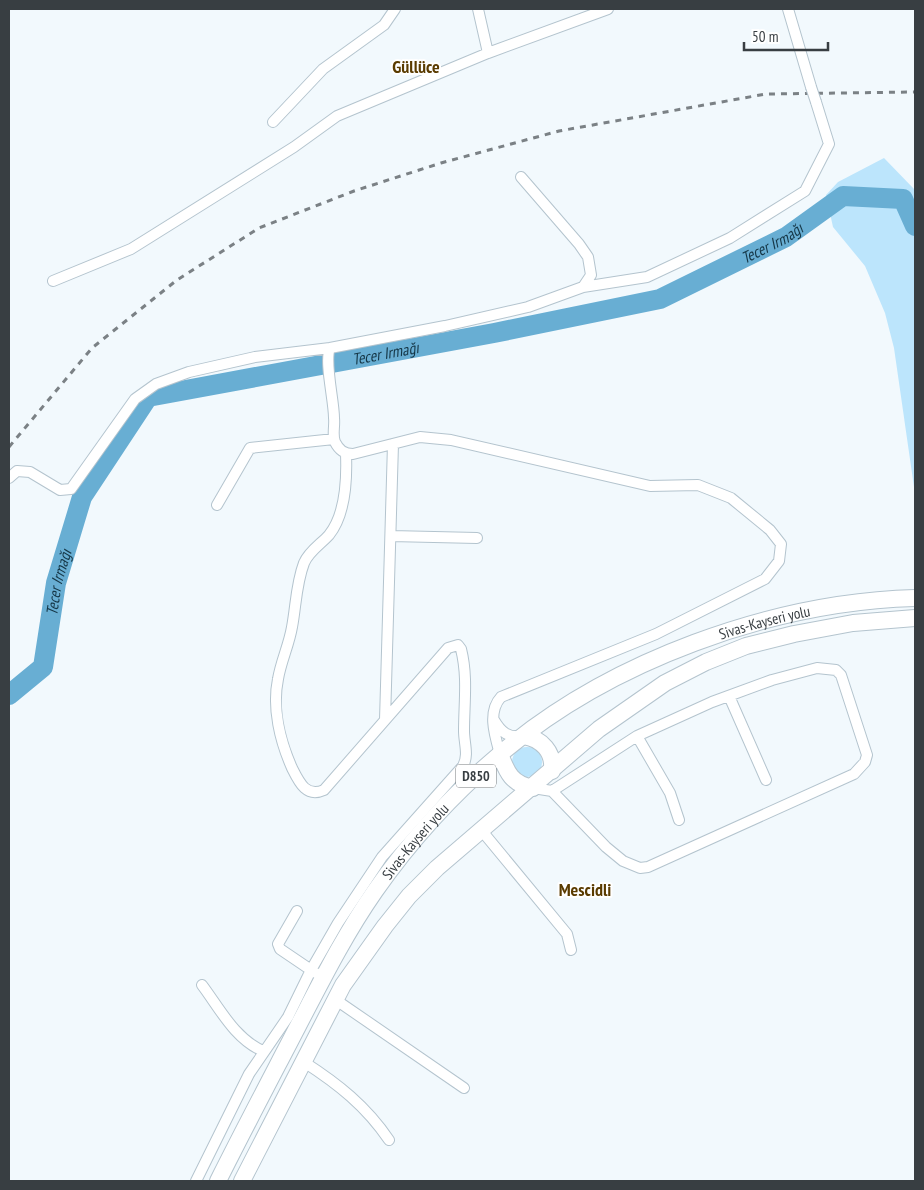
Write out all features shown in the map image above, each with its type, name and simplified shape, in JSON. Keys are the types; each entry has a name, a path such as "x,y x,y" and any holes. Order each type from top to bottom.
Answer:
{"highway":[{"name":"Sivas-Kayseri yolu","path":"218,1181 317,974 345,937 376,890 413,843 462,787 500,754 524,736 605,685 667,654 696,643 767,620 844,604 915,598"},
{"name":"Sivas-Kayseri yolu","path":"242,1181 336,1000 380,934 409,896 437,868 533,788 599,729 665,683 706,662 746,646 794,634 853,623 915,618"},
{"path":"524,736 536,739 544,745 552,760 552,771"},
{"path":"500,754 512,779 520,785 533,788"}],"street":[{"path":"273,122 323,69 384,25 395,9"},
{"path":"478,9 488,53"},
{"path":"54,281 131,249 294,147 337,116 488,53 608,9"},
{"path":"9,478 17,471 30,472 60,490 71,489 135,399 156,384 189,372 255,357 328,352 528,307 583,287 647,277 730,238 804,191 829,144 788,9"},
{"path":"521,177 588,257 591,275 583,287"},
{"path":"328,352 332,385 334,440 339,449 346,454 353,454 420,437 451,440 650,486 698,485 731,498 770,530 781,544 779,561 765,578 656,634 505,694 497,701 494,719 500,754"},
{"path":"217,505 250,448 334,440"},
{"path":"385,720 393,444"},
{"path":"196,1181 249,1074 317,974 338,922 382,857 466,762 466,676 461,649 458,646 448,648 324,790 314,792 301,787 289,762 277,716 278,680 290,638 295,600 304,562 328,535 338,516 346,478 346,454"},
{"path":"391,536 477,538"},
{"path":"533,788 552,791 606,847 623,861 640,868 648,867 854,774 865,762 867,755 846,685 836,670 817,668 772,680 729,696 636,736 552,791"},
{"path":"729,696 766,780"},
{"path":"494,719 505,734 513,737 524,736"},
{"path":"636,736 670,793 679,820"},
{"path":"552,771 552,791"},
{"path":"482,831 567,934 571,950"},
{"path":"297,911 278,944 280,950 317,974"},
{"path":"202,985 240,1036 250,1045 263,1051"},
{"path":"336,1000 464,1088"},
{"path":"304,1062 353,1096 367,1110 389,1140"}],"shaded area":[{"path":"884,158 915,190 915,494 894,348 885,313 865,266 833,227 826,195 838,182"},
{"path":"527,747 537,752 542,762 537,772 527,777 517,772 512,762 517,752"}],"waterway":[{"name":"Tecer Irmağı","path":"9,695 43,667 56,583 82,497 148,397 494,333 660,299 786,237 843,196 903,199 915,226"}],"railway":[{"path":"9,447 92,348 177,280 259,228 354,191 441,163 559,131 766,94 915,92"}],"district":[{"name":"Güllüce","path":"416,66"},
{"name":"Mescidli","path":"585,889"}]}
